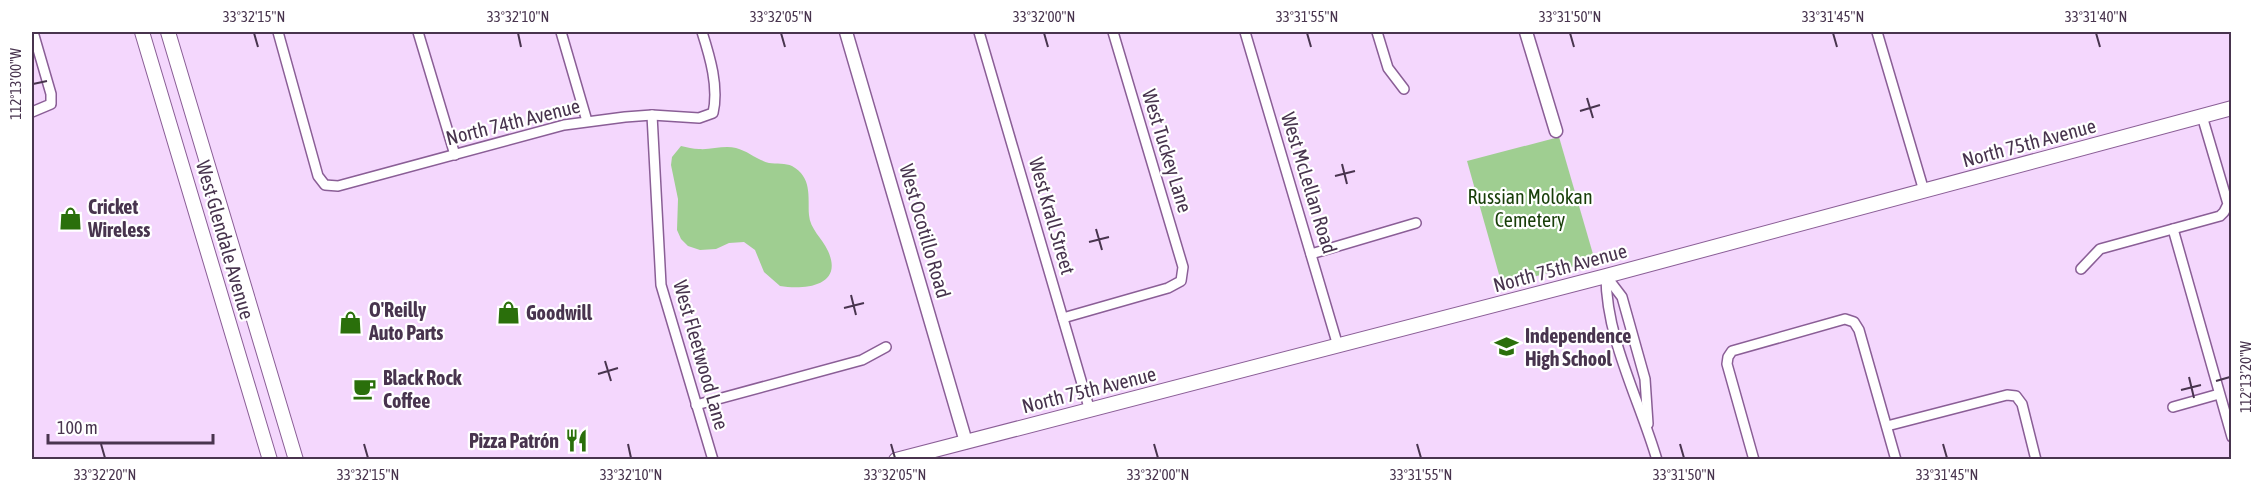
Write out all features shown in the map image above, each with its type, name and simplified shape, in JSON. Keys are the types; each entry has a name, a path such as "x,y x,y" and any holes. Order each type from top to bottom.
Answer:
{"main road":[{"name":"West Glendale Avenue","path":"142,32 270,459"},
{"name":"West Glendale Avenue","path":"168,32 296,459"},
{"name":"North 75th Avenue","path":"896,459 1090,411 1606,276 2232,108"}],"street":[{"path":"32,112 51,105 51,94 33,32"},
{"name":"North 74th Avenue","path":"278,32 318,176 325,185 338,186 587,121 652,115 699,118 713,113 716,101 702,32"},
{"path":"418,32 455,154"},
{"path":"561,32 587,121"},
{"name":"West Ocotillo Road","path":"846,32 966,442"},
{"name":"West Krall Street","path":"979,32 1090,411"},
{"name":"West Tuckey Lane","path":"1063,318 1168,288 1181,281 1183,267 1113,32"},
{"name":"West McLellan Road","path":"1245,32 1338,346"},
{"path":"1377,32 1388,68 1404,88"},
{"path":"1526,32 1556,131"},
{"path":"1877,32 1924,191"},
{"name":"West Fleetwood Lane","path":"652,115 660,274 664,297 713,459"},
{"path":"2082,269 2100,249 2220,216 2224,212 2228,204 2202,116"},
{"path":"1311,254 1416,223"},
{"path":"2173,229 2232,437"},
{"path":"1606,276 1622,297 1645,379 1649,429"},
{"path":"1606,276 1606,298 1627,377 1639,410 1649,429 1658,459"},
{"path":"1754,459 1727,364 1728,357 1732,351 1845,319 1854,322 1859,330 1896,459"},
{"path":"696,405 862,360 886,347"},
{"path":"2173,407 2219,394"},
{"path":"1887,426 2007,395 2016,396 2022,404 2036,459"}],"green space":[{"name":"Russian Molokan Cemetery","path":"1559,137 1595,261 1502,285 1467,161"},
{"path":"681,146 699,149 736,148 765,162 790,165 798,170 808,188 810,220 828,251 832,263 831,272 826,279 810,286 780,286 764,272 755,250 744,242 729,243 716,249 700,250 688,246 681,239 677,230 678,199 671,165 672,157"}],"place":[{"name":"Cricket Wireless","path":"70,218"},
{"name":"Goodwill","path":"508,313"},
{"name":"O'Reilly Auto Parts","path":"351,322"},
{"name":"Independence High School","path":"1507,347"},
{"name":"Black Rock Coffee","path":"365,389"},
{"name":"Pizza Patrón","path":"577,441"}]}
